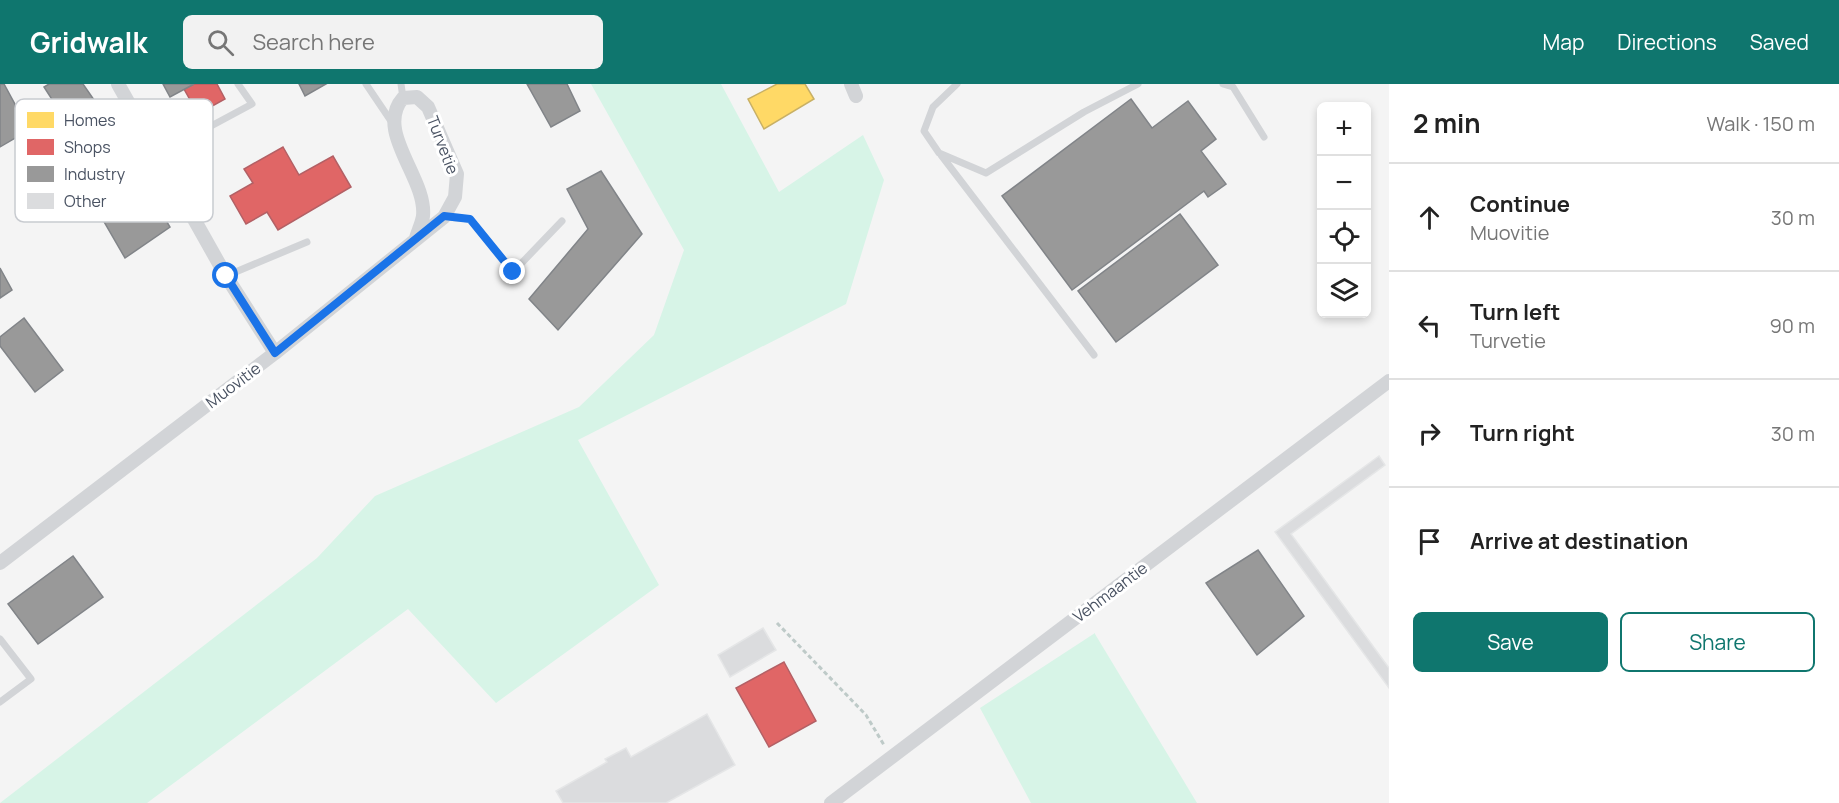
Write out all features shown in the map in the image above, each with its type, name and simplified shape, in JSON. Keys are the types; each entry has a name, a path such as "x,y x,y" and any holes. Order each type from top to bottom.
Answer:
{"street":[{"name":"Muovitie","path":"118,84 127,99"},
{"name":"Turvetie","path":"275,353 444,216 455,197 457,174 428,107 417,97 403,99"},
{"path":"403,99 394,108 393,124 419,191 423,215 416,238"},
{"name":"Muovitie","path":"0,563 275,353 226,276 196,222"},
{"name":"Vehmaantie","path":"831,803 1389,381"}],"lane":[{"path":"213,125 252,104 238,84"},
{"path":"366,84 393,124"},
{"path":"401,84 403,99"},
{"path":"957,84 933,108 924,131 1094,356"},
{"path":"939,153 986,173 1084,112 1138,84"},
{"path":"1223,84 1233,87 1264,137"},
{"path":"444,216 470,219 513,272 562,221"},
{"path":"226,276 307,242"},
{"path":"0,639 32,679 0,702"}],"path":[{"path":"777,622 866,715 892,757"}],"green space":[{"path":"591,84 721,84 779,192 863,135 884,180 846,304 578,440 659,585 496,703 408,609 147,803 0,803 317,558 375,496 579,407 654,335 684,250"},
{"path":"1095,633 1197,803 1031,803 980,708"}],"building: Homes":[{"path":"777,84 805,84 814,99 764,129 748,99"}],"building: Shops":[{"path":"194,84 217,84 225,99 213,106 213,99 190,99 184,89"},
{"path":"283,147 299,175 333,156 351,187 278,230 267,212 246,224 230,196 253,183 244,169"},
{"path":"784,662 816,721 769,747 736,688"}],"building: Industry":[{"path":"0,84 4,84 15,104 15,138 0,147"},
{"path":"49,84 83,84 93,99 52,99 44,87"},
{"path":"163,84 194,84 170,97"},
{"path":"299,84 326,84 305,96"},
{"path":"527,84 567,84 580,111 551,127"},
{"path":"1131,99 1152,128 1188,101 1216,139 1201,151 1226,184 1208,197 1204,191 1072,290 1002,196"},
{"path":"601,171 642,234 558,330 529,299 588,229 567,189"},
{"path":"1180,214 1218,265 1116,342 1078,291"},
{"path":"104,222 167,222 170,227 125,258"},
{"path":"0,268 12,290 0,298"},
{"path":"24,318 63,370 35,392 0,346 0,337"},
{"path":"1258,550 1304,616 1257,655 1206,583"},
{"path":"73,556 103,597 38,644 8,604"}],"building: Other":[{"path":"1379,456 1385,465 1291,534 1389,668 1389,688 1275,532"},
{"path":"763,628 776,650 730,677 718,655"},
{"path":"707,714 735,765 666,803 563,803 556,791 607,762 605,759 626,748 631,757"}],"route":[{"path":"226,276 275,353 444,216 470,219 513,272"}]}
